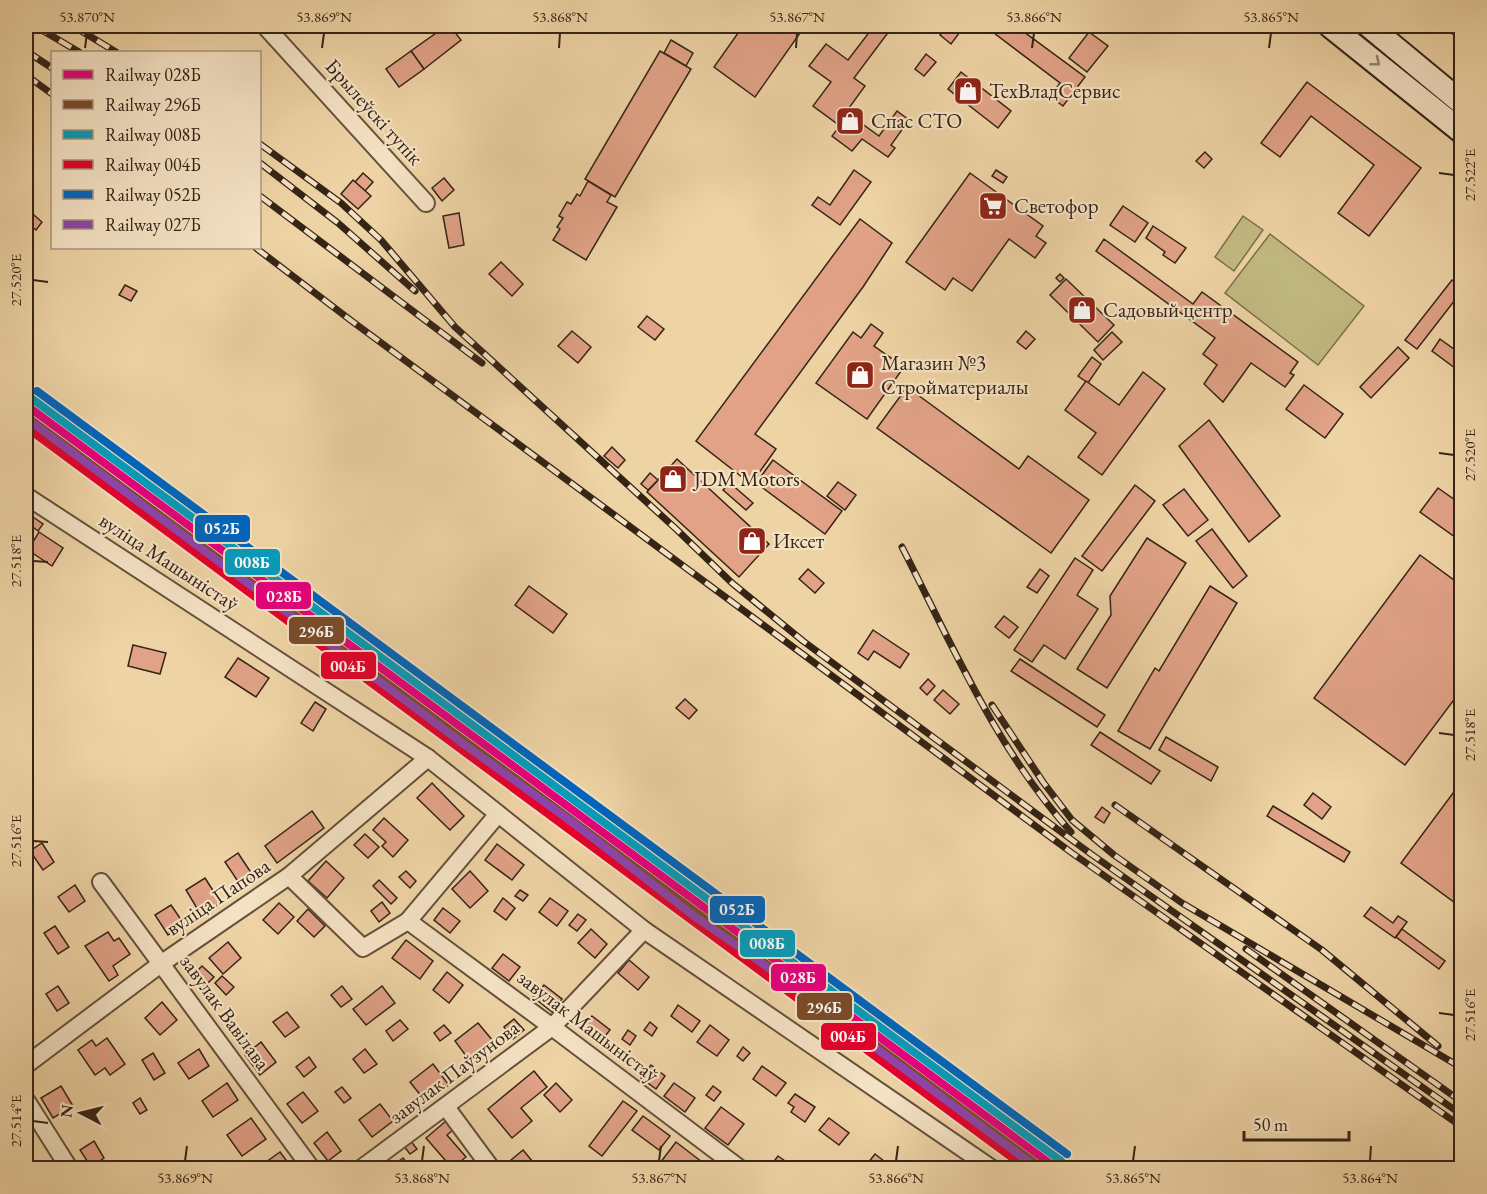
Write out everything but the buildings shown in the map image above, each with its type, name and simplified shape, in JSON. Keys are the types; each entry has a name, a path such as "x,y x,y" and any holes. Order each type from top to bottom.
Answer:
{"main road":[{"path":"1330,26 1461,132"},
{"path":"1369,26 1461,103"}],"street":[{"name":"Брылеўскі тупік","path":"265,26 426,203"},
{"name":"вуліца Машыністаў","path":"26,496 428,758 644,930 991,1168"},
{"name":"вуліца Папова","path":"26,1065 162,963 289,876 428,758"},
{"path":"289,876 363,948 408,921 498,814"},
{"name":"завулак Вавілава","path":"101,882 311,1168"},
{"name":"завулак Машыністаў","path":"408,921 739,1168"},
{"name":"завулак Паўзунова","path":"362,1168 552,1027 644,930"},
{"path":"26,1101 69,1168"},
{"path":"446,1107 491,1168"}],"shaded area":[{"path":"1243,216 1263,230 1234,271 1215,257"},
{"path":"1270,234 1364,306 1318,365 1225,293"}],"railway":[{"path":"35,26 77,51"},
{"path":"73,26 114,51"},
{"path":"26,51 51,67"},
{"path":"26,75 51,93"},
{"path":"261,145 341,203 381,240 455,327 732,583 803,641 1091,854 1462,1115"},
{"path":"261,164 338,223 415,291"},
{"path":"261,197 482,363"},
{"path":"257,249 1072,853 1462,1127"},
{"path":"26,391 1073,1168"},
{"path":"902,547 958,659 998,732 1020,767 1071,832"},
{"path":"992,705 1043,782 1072,820 1114,855 1182,903 1462,1068"},
{"path":"1115,805 1322,950 1438,1046"},
{"path":"1246,949 1462,1102"}],"rail line":[{"name":"052Б","path":"37,391 1067,1154"},
{"name":"008Б","path":"31,398 1061,1161"},
{"name":"028Б","path":"26,405 1056,1168"},
{"name":"296Б","path":"26,416 1042,1168"},
{"name":"027Б","path":"26,418 465,745 575,824 694,916 755,958 1037,1168"},
{"name":"004Б","path":"26,427 1026,1168"}],"place":[{"name":"ТехВладСервис","path":"968,91"},
{"name":"Спас СТО","path":"850,121"},
{"name":"Светофор","path":"993,206"},
{"name":"Садовый центр","path":"1082,310"},
{"name":"Магазин №3 Стройматериалы","path":"860,375"},
{"name":"JDM Motors","path":"673,479"},
{"name":"Иксет","path":"752,541"}]}
